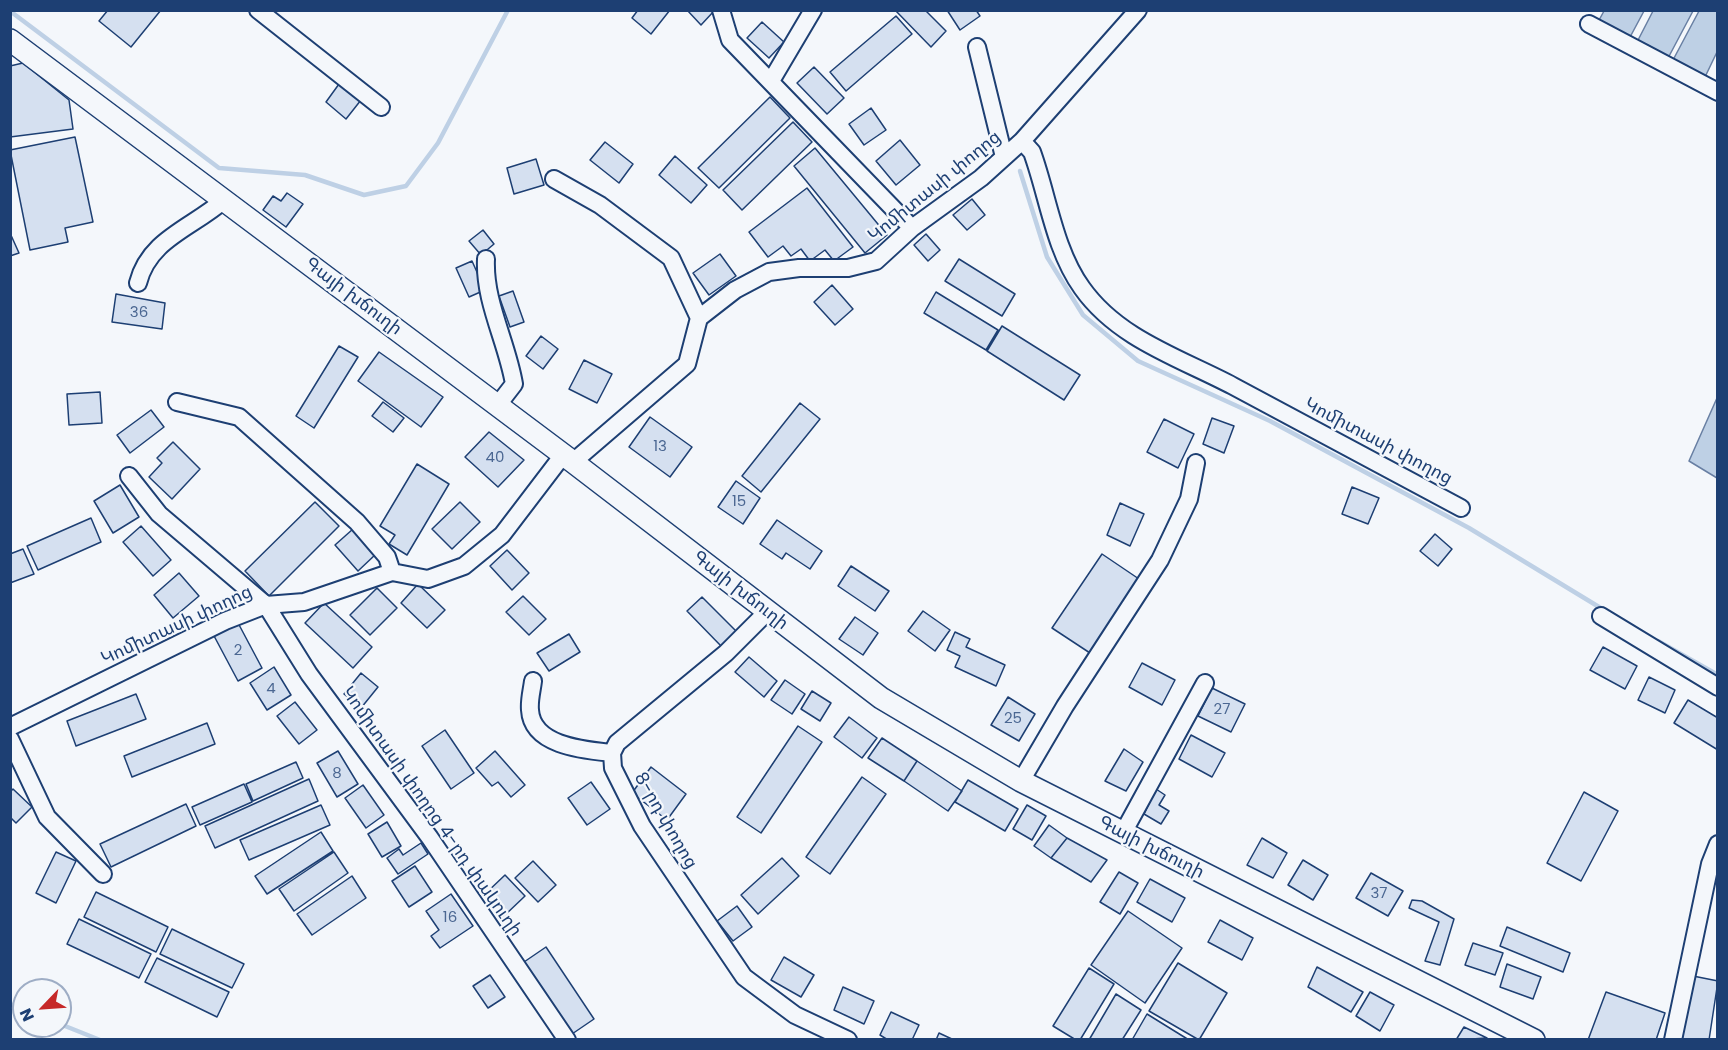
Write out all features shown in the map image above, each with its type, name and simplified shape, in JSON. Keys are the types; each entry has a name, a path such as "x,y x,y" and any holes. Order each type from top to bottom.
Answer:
{"main road":[{"name":"Գայի խճուղի","path":"10,40 568,459 881,698 1021,781 1534,1040"}],"street":[{"path":"258,10 381,107"},
{"path":"721,10 730,40 912,228"},
{"path":"771,81 813,10"},
{"path":"1022,141 1138,10"},
{"path":"1589,24 1718,92"},
{"path":"977,47 1004,157"},
{"name":"Կոմիտասի փողոց","path":"10,727 225,621 266,605 303,602 392,572 428,579 465,566 502,535 568,459 687,364 699,318 735,290 769,272 799,268 848,268 876,261 912,228 981,178 1022,141 1032,152 1061,247 1082,288 1110,319 1151,347 1210,374 1461,508"},
{"path":"554,179 600,205 671,258 699,318"},
{"path":"138,283 142,266 152,252 206,216 224,200"},
{"path":"486,259 485,275 492,308 510,360 514,384 497,406"},
{"path":"177,402 239,417 357,522 387,557 392,572"},
{"path":"1021,781 1065,706 1160,560 1189,499 1196,463"},
{"name":"Կոմիտասի փողոց 4-րդ փակուղի","path":"129,476 159,514 266,605 309,674 430,838 567,1040"},
{"path":"533,681 530,710 534,725 548,738 572,747 612,753 617,743 726,653 767,612"},
{"path":"1601,616 1718,687"},
{"path":"1123,833 1205,683"},
{"path":"10,739 47,817 103,874"},
{"name":"8-րդ փողոց","path":"612,753 613,768 642,826 684,892 744,977 795,1015 848,1040"},
{"path":"1673,1040 1710,864 1718,843"}],"water":[{"path":"1604,11 1644,11 1629,39 1598,22"},
{"path":"1653,11 1693,11 1667,60 1636,44"},
{"path":"1699,11 1717,11 1717,52 1705,77 1673,60"},
{"path":"1717,398 1717,478 1689,461"}],"building":[{"path":"108,10 161,10 131,47 99,21"},
{"path":"638,10 670,10 651,34 632,18"},
{"path":"687,10 714,11 701,25"},
{"path":"895,10 925,10 946,31 931,47"},
{"path":"947,10 976,10 980,16 960,30"},
{"path":"896,16 912,34 846,91 830,72"},
{"path":"762,22 784,42 769,58 747,38"},
{"path":"23,63 69,100 73,129 10,137 10,66"},
{"path":"814,67 844,98 827,114 797,83"},
{"path":"339,84 361,100 346,119 326,102"},
{"path":"770,97 790,118 719,188 698,168"},
{"path":"871,108 886,130 864,145 849,124"},
{"path":"793,122 812,142 742,210 723,190"},
{"path":"75,137 93,222 65,228 68,242 30,250 10,150"},
{"path":"900,140 920,165 896,185 876,161"},
{"path":"605,142 633,164 619,183 590,160"},
{"path":"815,148 887,235 865,253 794,166"},
{"path":"675,156 707,185 691,203 659,175"},
{"path":"536,159 544,185 514,194 507,168"},
{"path":"807,188 853,247 834,261 825,250 810,261 801,249 791,256 783,246 768,257 749,232"},
{"path":"287,193 303,204 286,227 263,210 273,196 281,201"},
{"path":"972,199 985,215 967,230 953,215"},
{"path":"483,230 494,244 481,255 469,241"},
{"path":"10,233 19,253 10,256"},
{"path":"926,234 940,250 928,261 914,245"},
{"path":"720,254 736,276 709,295 693,273"},
{"path":"959,259 1015,294 1002,316 945,281"},
{"path":"472,261 485,290 469,297 456,268"},
{"path":"832,285 853,309 835,325 814,302"},
{"path":"513,291 524,322 510,327 499,296"},
{"path":"936,292 998,330 986,350 924,313"},
{"path":"116,294 165,303 162,329 112,322"},
{"path":"1002,326 1080,375 1064,400 987,351"},
{"path":"541,336 558,349 543,369 526,356"},
{"path":"339,346 358,357 314,428 296,416"},
{"path":"379,352 443,397 421,427 358,381"},
{"path":"584,360 612,374 597,403 569,389"},
{"path":"100,392 102,423 69,425 67,394"},
{"path":"383,402 404,418 393,432 372,416"},
{"path":"800,403 820,419 761,492 742,476"},
{"path":"151,410 164,427 130,453 117,435"},
{"path":"650,417 692,447 670,477 629,447"},
{"path":"1212,418 1234,426 1224,453 1203,444"},
{"path":"1164,419 1194,434 1178,468 1147,452"},
{"path":"489,432 524,460 498,487 465,457"},
{"path":"173,442 200,469 172,499 149,477 162,463 157,458"},
{"path":"417,464 449,484 407,555 389,544 395,535 380,526"},
{"path":"736,481 760,498 743,524 718,507"},
{"path":"120,485 139,517 113,533 94,501"},
{"path":"1352,487 1379,498 1368,524 1342,514"},
{"path":"315,502 339,526 269,596 245,571"},
{"path":"460,502 480,522 452,549 432,529"},
{"path":"1120,503 1144,514 1130,546 1107,535"},
{"path":"91,518 101,542 38,570 27,546"},
{"path":"777,520 822,551 810,569 786,553 782,559 760,544"},
{"path":"141,526 171,560 153,576 123,542"},
{"path":"353,529 376,554 358,571 335,545"},
{"path":"1435,534 1452,549 1438,566 1420,551"},
{"path":"23,549 34,574 10,583 10,554"},
{"path":"507,550 529,573 512,590 490,566"},
{"path":"1102,554 1139,579 1090,653 1052,628"},
{"path":"851,566 889,591 875,611 838,586"},
{"path":"179,573 199,596 173,618 154,595"},
{"path":"418,584 445,610 427,628 401,603"},
{"path":"377,588 397,608 370,635 350,615"},
{"path":"523,596 546,619 529,635 506,612"},
{"path":"702,597 736,631 721,646 687,611"},
{"path":"324,603 372,647 353,668 305,623"},
{"path":"923,611 950,630 935,651 908,631"},
{"path":"855,617 878,633 863,655 839,639"},
{"path":"237,621 262,668 238,681 213,634"},
{"path":"955,632 970,639 966,647 1005,665 996,686 955,667 960,656 947,650"},
{"path":"569,634 580,652 549,671 537,653"},
{"path":"1603,647 1637,666 1625,689 1590,670"},
{"path":"749,657 777,681 764,697 735,672"},
{"path":"1142,663 1175,680 1162,705 1129,687"},
{"path":"274,667 291,695 267,710 250,683"},
{"path":"361,673 378,687 361,708 344,694"},
{"path":"1649,677 1675,690 1665,713 1638,700"},
{"path":"785,680 805,694 792,714 771,700"},
{"path":"1212,688 1245,704 1231,732 1198,716"},
{"path":"812,691 831,703 820,721 801,709"},
{"path":"136,694 146,719 76,746 67,721"},
{"path":"1008,697 1035,714 1019,741 991,725"},
{"path":"1688,700 1718,718 1718,750 1674,723"},
{"path":"295,702 317,730 299,744 277,716"},
{"path":"849,717 877,738 862,758 834,737"},
{"path":"207,723 215,744 132,777 124,756"},
{"path":"798,726 822,742 761,833 737,817"},
{"path":"445,730 474,773 451,789 422,746"},
{"path":"1191,735 1225,753 1212,777 1179,759"},
{"path":"882,738 917,761 904,781 868,758"},
{"path":"1124,749 1143,762 1126,791 1105,781"},
{"path":"338,751 358,784 337,797 317,763"},
{"path":"495,751 525,785 511,797 498,782 492,786 476,768"},
{"path":"917,761 962,791 948,811 904,781"},
{"path":"296,762 303,778 253,801 246,784"},
{"path":"651,767 686,794 667,820 632,793"},
{"path":"862,777 886,794 830,874 806,857"},
{"path":"309,779 318,801 215,848 205,826"},
{"path":"968,780 1018,809 1005,831 955,802"},
{"path":"591,782 610,809 587,825 568,798"},
{"path":"244,784 252,802 200,825 192,807"},
{"path":"363,785 384,815 366,828 345,798"},
{"path":"13,789 32,807 16,823 10,817 10,792"},
{"path":"1156,789 1165,795 1159,805 1169,811 1161,824 1144,814"},
{"path":"1584,792 1618,811 1581,881 1547,863"},
{"path":"186,804 196,826 111,867 100,844"},
{"path":"321,805 330,825 249,860 240,840"},
{"path":"1027,805 1046,816 1032,840 1013,829"},
{"path":"387,822 401,846 382,857 368,834"},
{"path":"1049,825 1067,838 1051,858 1034,846"},
{"path":"321,832 333,851 267,894 255,876"},
{"path":"1067,838 1107,860 1091,882 1051,858"},
{"path":"1262,838 1287,853 1273,878 1247,865"},
{"path":"421,843 428,854 398,874 387,858 399,849 403,855"},
{"path":"56,852 76,861 56,903 36,893"},
{"path":"334,852 348,873 294,911 279,889"},
{"path":"782,858 799,876 758,914 741,895"},
{"path":"1303,860 1328,875 1313,900 1288,885"},
{"path":"533,861 556,885 538,902 515,878"},
{"path":"415,866 432,892 409,907 392,881"},
{"path":"1119,872 1138,883 1120,914 1100,902"},
{"path":"1371,873 1403,891 1388,916 1356,898"},
{"path":"505,875 525,896 504,916 484,895"},
{"path":"352,876 366,898 312,935 297,914"},
{"path":"1150,879 1185,898 1172,922 1137,902"},
{"path":"96,892 168,927 156,952 84,917"},
{"path":"451,894 473,926 440,948 431,936 439,930 426,911"},
{"path":"1412,900 1422,901 1454,919 1440,965 1425,961 1439,922 1409,908"},
{"path":"737,906 752,927 733,941 717,921"},
{"path":"1128,911 1182,948 1145,1003 1091,965"},
{"path":"79,919 151,954 139,978 67,944"},
{"path":"1220,920 1253,938 1242,960 1208,942"},
{"path":"1507,927 1570,953 1563,972 1500,946"},
{"path":"172,929 244,964 232,988 160,954"},
{"path":"1473,943 1503,953 1495,975 1465,965"},
{"path":"546,947 594,1019 572,1034 524,962"},
{"path":"784,957 814,975 801,997 771,980"},
{"path":"157,958 229,992 217,1017 145,982"},
{"path":"1178,963 1227,993 1199,1040 1149,1011"},
{"path":"1507,964 1541,977 1533,999 1500,987"},
{"path":"1317,967 1363,992 1351,1012 1308,987"},
{"path":"1089,968 1114,984 1080,1040 1076,1040 1053,1026"},
{"path":"490,975 505,997 488,1008 473,986"},
{"path":"1693,976 1718,981 1709,1040 1682,1040"},
{"path":"843,987 874,1001 864,1024 834,1010"},
{"path":"1370,992 1394,1005 1380,1031 1356,1016"},
{"path":"1606,992 1665,1013 1656,1040 1588,1040"},
{"path":"1116,994 1141,1010 1122,1040 1089,1040"},
{"path":"891,1012 919,1025 912,1040 888,1040 880,1035"},
{"path":"1147,1014 1189,1040 1132,1040"},
{"path":"1464,1027 1487,1038 1456,1040"},
{"path":"939,1033 954,1040 936,1040"}],"waterway":[{"path":"10,11 219,168 305,175 364,195 406,186 438,143 508,10"},
{"path":"1020,171 1047,257 1083,315 1138,361 1270,421 1469,528 1604,610"},
{"path":"1658,641 1718,675"},
{"path":"72,1029 100,1040"}]}
